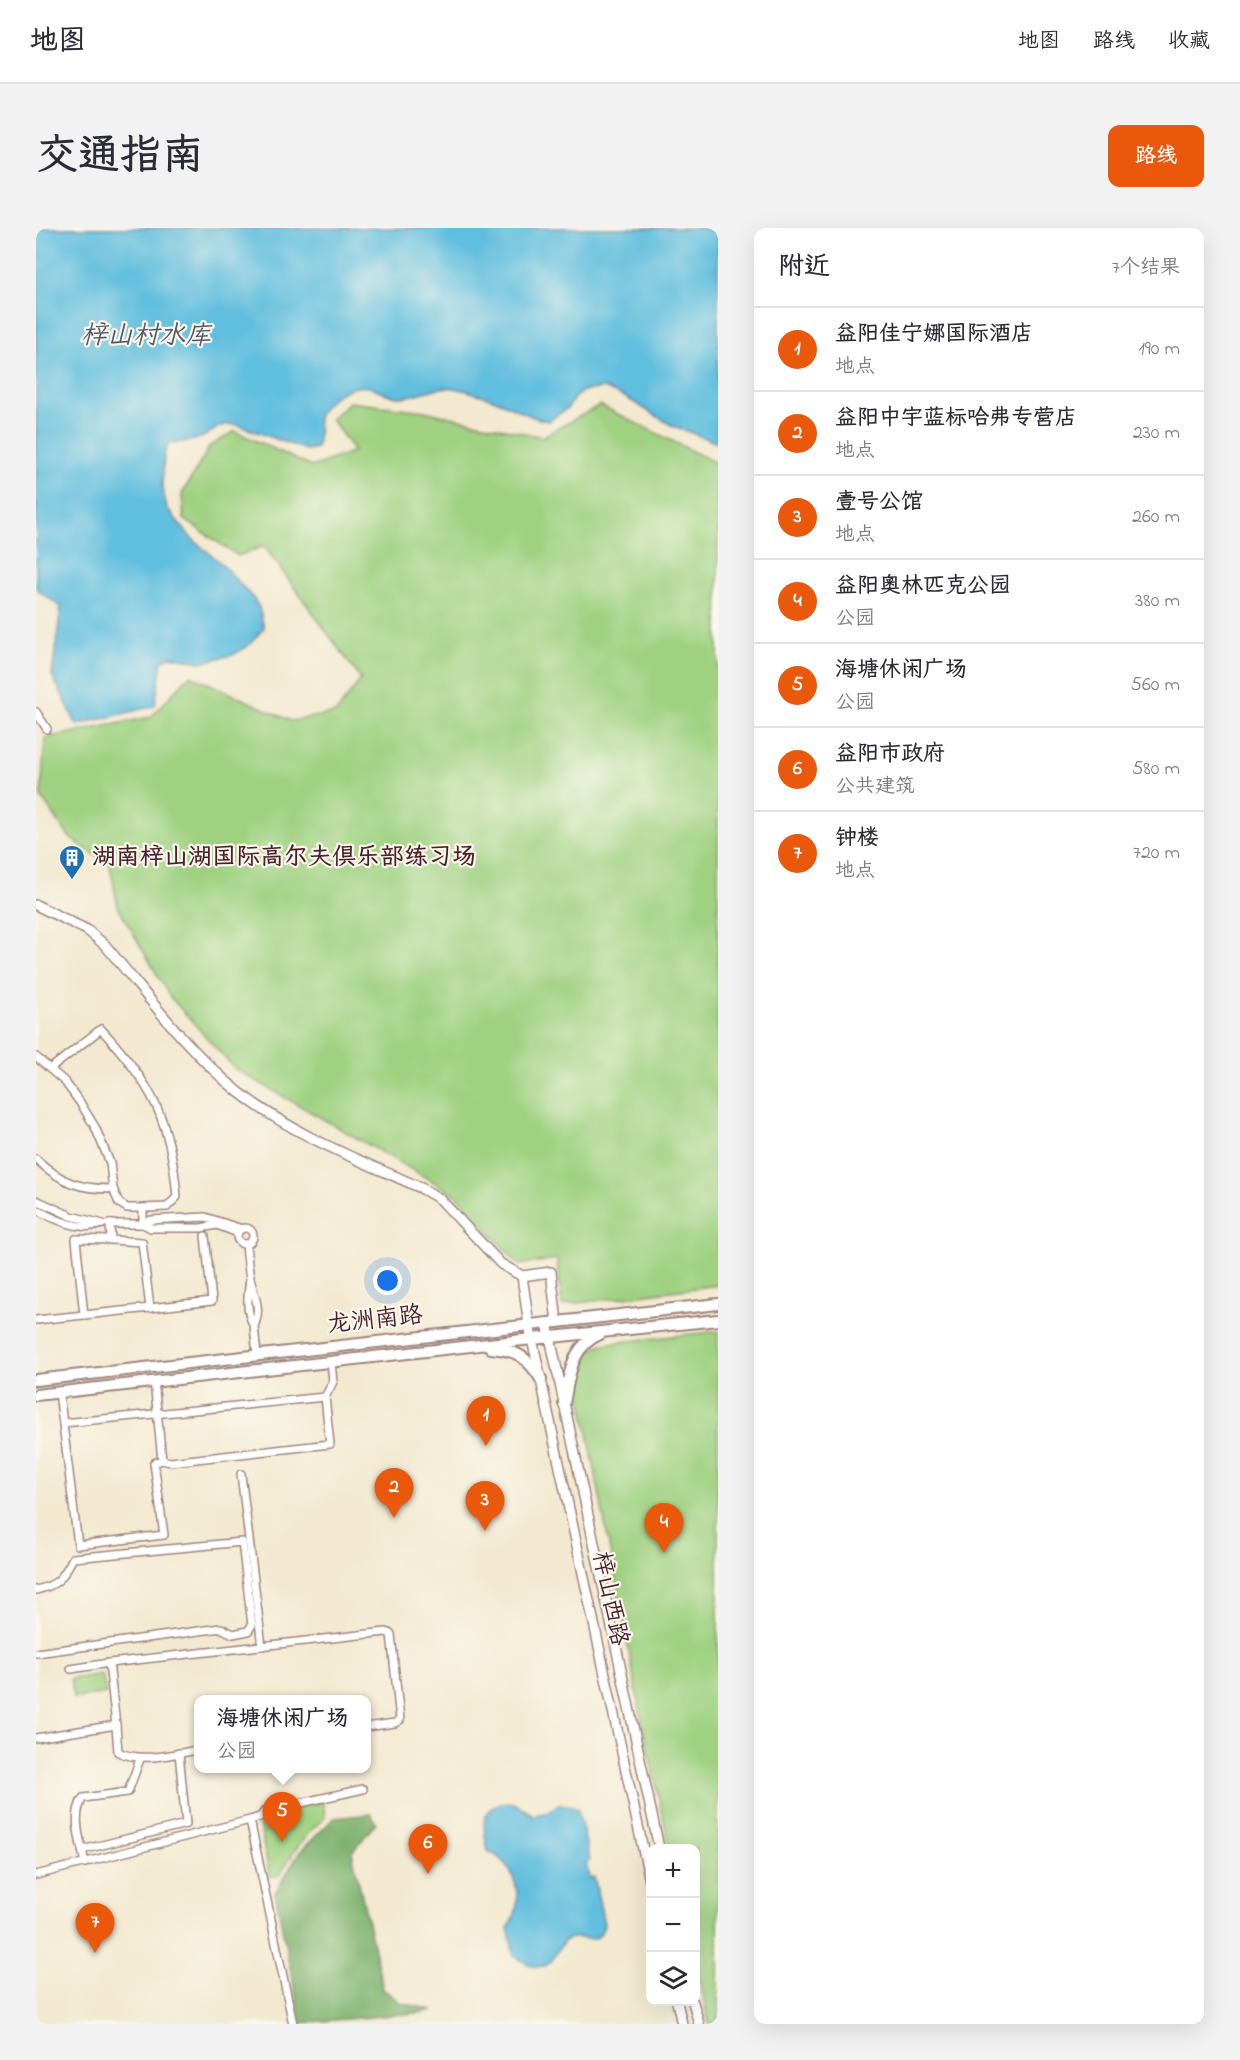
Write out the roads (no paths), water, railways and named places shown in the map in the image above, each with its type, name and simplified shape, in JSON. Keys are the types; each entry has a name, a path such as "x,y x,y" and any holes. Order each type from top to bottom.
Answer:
{"main road":[{"name":"龙洲南路","path":"36,1380 718,1304"},
{"name":"龙洲南路","path":"36,1395 718,1320"},
{"path":"564,1404 578,1351 593,1337 606,1332"},
{"path":"469,1346 501,1349 520,1354 533,1366 541,1379"}],"street":[{"path":"36,712 47,729"},
{"path":"36,905 87,930 105,945 209,1066 240,1094 302,1132 422,1188 440,1199 501,1264 522,1275"},
{"path":"36,1057 64,1082 95,1127 110,1163 113,1189 119,1203 127,1208 167,1207 177,1197 174,1168 164,1124 150,1091 134,1066 101,1029 50,1069"},
{"path":"36,1160 67,1183 92,1189 113,1189"},
{"path":"36,1200 71,1215 107,1224 143,1224 150,1220 205,1217 240,1231 250,1230 253,1234 251,1242 246,1244 239,1241 240,1231"},
{"path":"143,1208 143,1224"},
{"path":"36,1209 68,1223 92,1228 107,1224"},
{"path":"107,1224 111,1240"},
{"path":"36,1320 212,1301 205,1236"},
{"path":"84,1315 76,1239 142,1242 150,1308"},
{"path":"246,1244 250,1278 247,1301 249,1317 254,1326 257,1355"},
{"name":"梓山西路","path":"646,1858 529,1325 522,1275 551,1272 552,1323 549,1337 658,1844"},
{"path":"59,1392 78,1545 164,1535 154,1463 162,1460 170,1462 330,1444 325,1397 333,1382 331,1362"},
{"path":"154,1382 162,1460"},
{"path":"63,1423 325,1397"},
{"path":"241,1474 262,1646"},
{"path":"36,1590 53,1586 61,1580 73,1558 242,1542 252,1625 248,1631 233,1634 221,1628 36,1653"},
{"path":"71,1669 386,1632 391,1634 400,1720 395,1723 371,1726"},
{"path":"109,1663 118,1752 140,1759 194,1751"},
{"path":"36,1738 116,1725"},
{"path":"82,1850 186,1824 179,1753"},
{"path":"85,1863 77,1815 79,1805 83,1798 128,1792 140,1759"},
{"path":"36,1875 250,1820 260,1817 265,1811 363,1789"},
{"path":"250,1820 293,2024"},
{"path":"678,2006 682,2024"},
{"path":"694,2006 699,2024"}],"water":[{"name":"梓山村水库","path":"36,228 718,228 718,443 673,426 625,397 604,388 583,391 574,398 568,408 548,421 527,415 493,399 454,388 440,388 400,397 373,388 355,387 331,399 322,409 318,418 319,437 316,448 306,450 238,425 224,425 203,437 168,444 164,455 162,487 167,508 191,538 221,563 253,598 259,607 264,628 250,644 233,655 201,662 171,656 162,661 155,706 77,725 52,675 61,607 39,591 36,586"},
{"path":"505,1802 514,1803 533,1815 546,1813 559,1804 573,1806 578,1810 590,1861 586,1862 589,1878 594,1877 604,1924 601,1932 593,1939 577,1937 566,1940 561,1944 552,1960 543,1966 533,1966 514,1955 508,1928 517,1907 516,1885 506,1865 488,1851 484,1828 486,1815 496,1805"}],"place":[{"name":"湖南梓山湖国际高尔夫俱乐部练习场","path":"72,881"},
{"name":"益阳佳宁娜国际酒店","path":"486,1446"},
{"name":"益阳中宇蓝标哈弗专营店","path":"394,1518"},
{"name":"壹号公馆","path":"485,1531"},
{"name":"益阳奥林匹克公园","path":"664,1553"},
{"name":"海塘休闲广场","path":"282,1842"},
{"name":"益阳市政府","path":"428,1874"},
{"name":"钟楼","path":"95,1953"}]}
